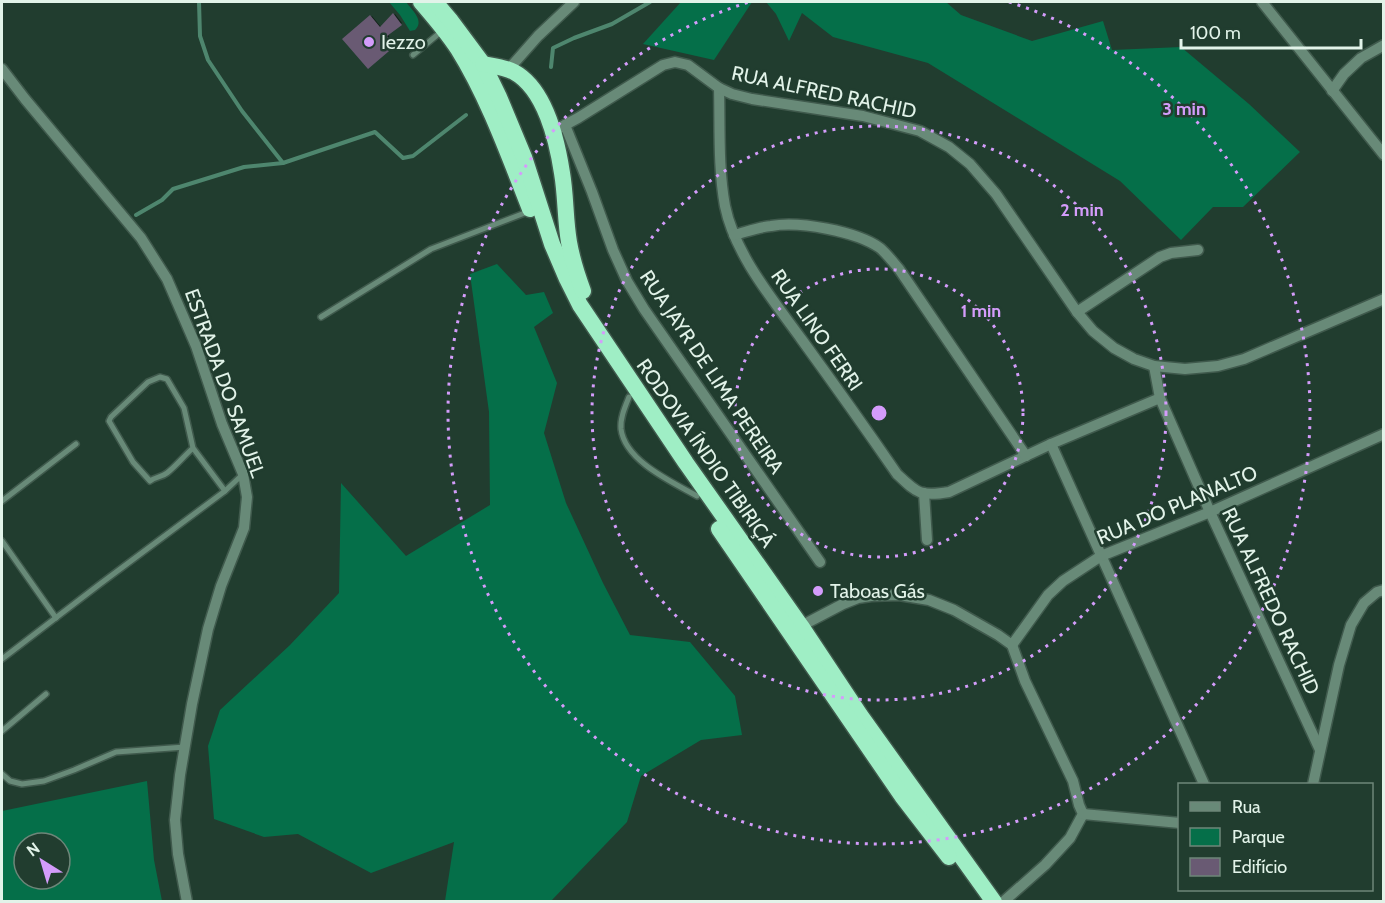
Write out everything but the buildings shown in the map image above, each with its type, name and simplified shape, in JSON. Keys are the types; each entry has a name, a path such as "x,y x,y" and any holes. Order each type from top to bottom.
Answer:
{"highway":[{"name":"RODOVIA ÍNDIO TIBIRIÇÁ","path":"421,2 444,29 471,72 501,137 558,281 584,328 902,796 981,902"},
{"name":"RODOVIA ÍNDIO TIBIRIÇÁ","path":"435,2 452,21 483,64 499,97 524,157 552,244 580,305 686,463 994,902"},
{"path":"483,64 501,67 524,79 534,89 559,129 569,242 591,320"}],"street":[{"path":"508,70 538,36 574,2"},
{"path":"1262,2 1383,155"},
{"path":"1332,91 1344,74 1360,58 1383,45"},
{"name":"RUA ALFRED RACHID","path":"559,129 663,65 675,62 688,65 719,88 732,94 863,116 920,131 949,147 970,164 996,194 1077,312 1094,331 1114,348 1134,359 1154,366 1185,369 1218,366 1244,359 1382,304"},
{"name":"ESTRADA DO SAMUEL","path":"2,69 141,238 167,279 196,346 222,424 243,474 247,497 244,528 221,586 208,629 192,704 175,820 178,854 187,902"},
{"name":"RUA LINO FERRI","path":"719,88 725,207 734,235 751,267 897,474 915,490 924,493"},
{"name":"RUA JAYR DE LIMA PEREIRA","path":"559,129 592,192 627,281 644,309 820,562"},
{"path":"734,235 768,226 788,224 842,232 863,238 881,249 899,269 1026,456"},
{"path":"1077,312 1160,257 1171,253 1198,250"},
{"name":"RUA ALFREDO RACHID","path":"1154,366 1160,398 1320,750"},
{"path":"927,540 924,493 931,495 949,492 1051,444 1160,398"},
{"name":"RUA DO PLANALTO","path":"1012,645 1048,595 1063,581 1101,556 1210,512 1383,434"},
{"path":"1051,444 1204,783"},
{"path":"1313,783 1339,664 1351,625 1364,603 1383,590"},
{"path":"801,626 858,598 899,595 929,600 954,610 998,635 1012,645 1025,681 1073,781 1083,814"},
{"path":"1083,814 1178,823"},
{"path":"1003,902 1064,845 1083,814"}],"lane":[{"path":"413,55 444,29"},
{"path":"321,316 431,249 531,211"},
{"path":"192,448 168,472 150,481 133,462 109,421 148,382 163,377 167,379 184,408 192,448 225,491"},
{"path":"629,397 622,418 621,430 627,444 655,472 697,496"},
{"path":"2,501 76,444"},
{"path":"2,659 225,491 243,474"},
{"path":"2,542 56,618"},
{"path":"2,731 46,694"},
{"path":"2,774 10,781 22,784 44,781 116,752 185,747"}],"green space":[{"path":"389,2 406,2 418,19 418,27 410,31"},
{"path":"681,2 752,2 714,60 643,44"},
{"path":"766,2 946,2 961,15 1032,41 1103,21 1112,50 1181,47 1249,104 1300,152 1243,207 1213,207 1181,240 1120,181 928,63 833,37 802,13 789,41 776,14"},
{"path":"497,264 526,295 544,292 553,313 534,327 557,383 544,433 566,503 630,635 690,642 735,696 742,735 701,740 641,776 627,822 551,901 445,901 454,842 371,873 298,834 264,837 214,819 208,746 220,710 290,645 339,593 341,483 406,556 490,505 489,412 470,274"},
{"path":"147,781 154,860 162,901 2,901 2,811"}],"waterway":[{"path":"199,2 200,36 208,60 242,111 283,163"},
{"path":"551,67 553,48 612,24 650,2"},
{"path":"136,215 162,200 173,189 244,167 283,163 375,132 403,158 413,156 466,115"}],"place":[{"name":"Iezzo","path":"369,42"},
{"name":"Taboas Gás","path":"818,591"}]}
